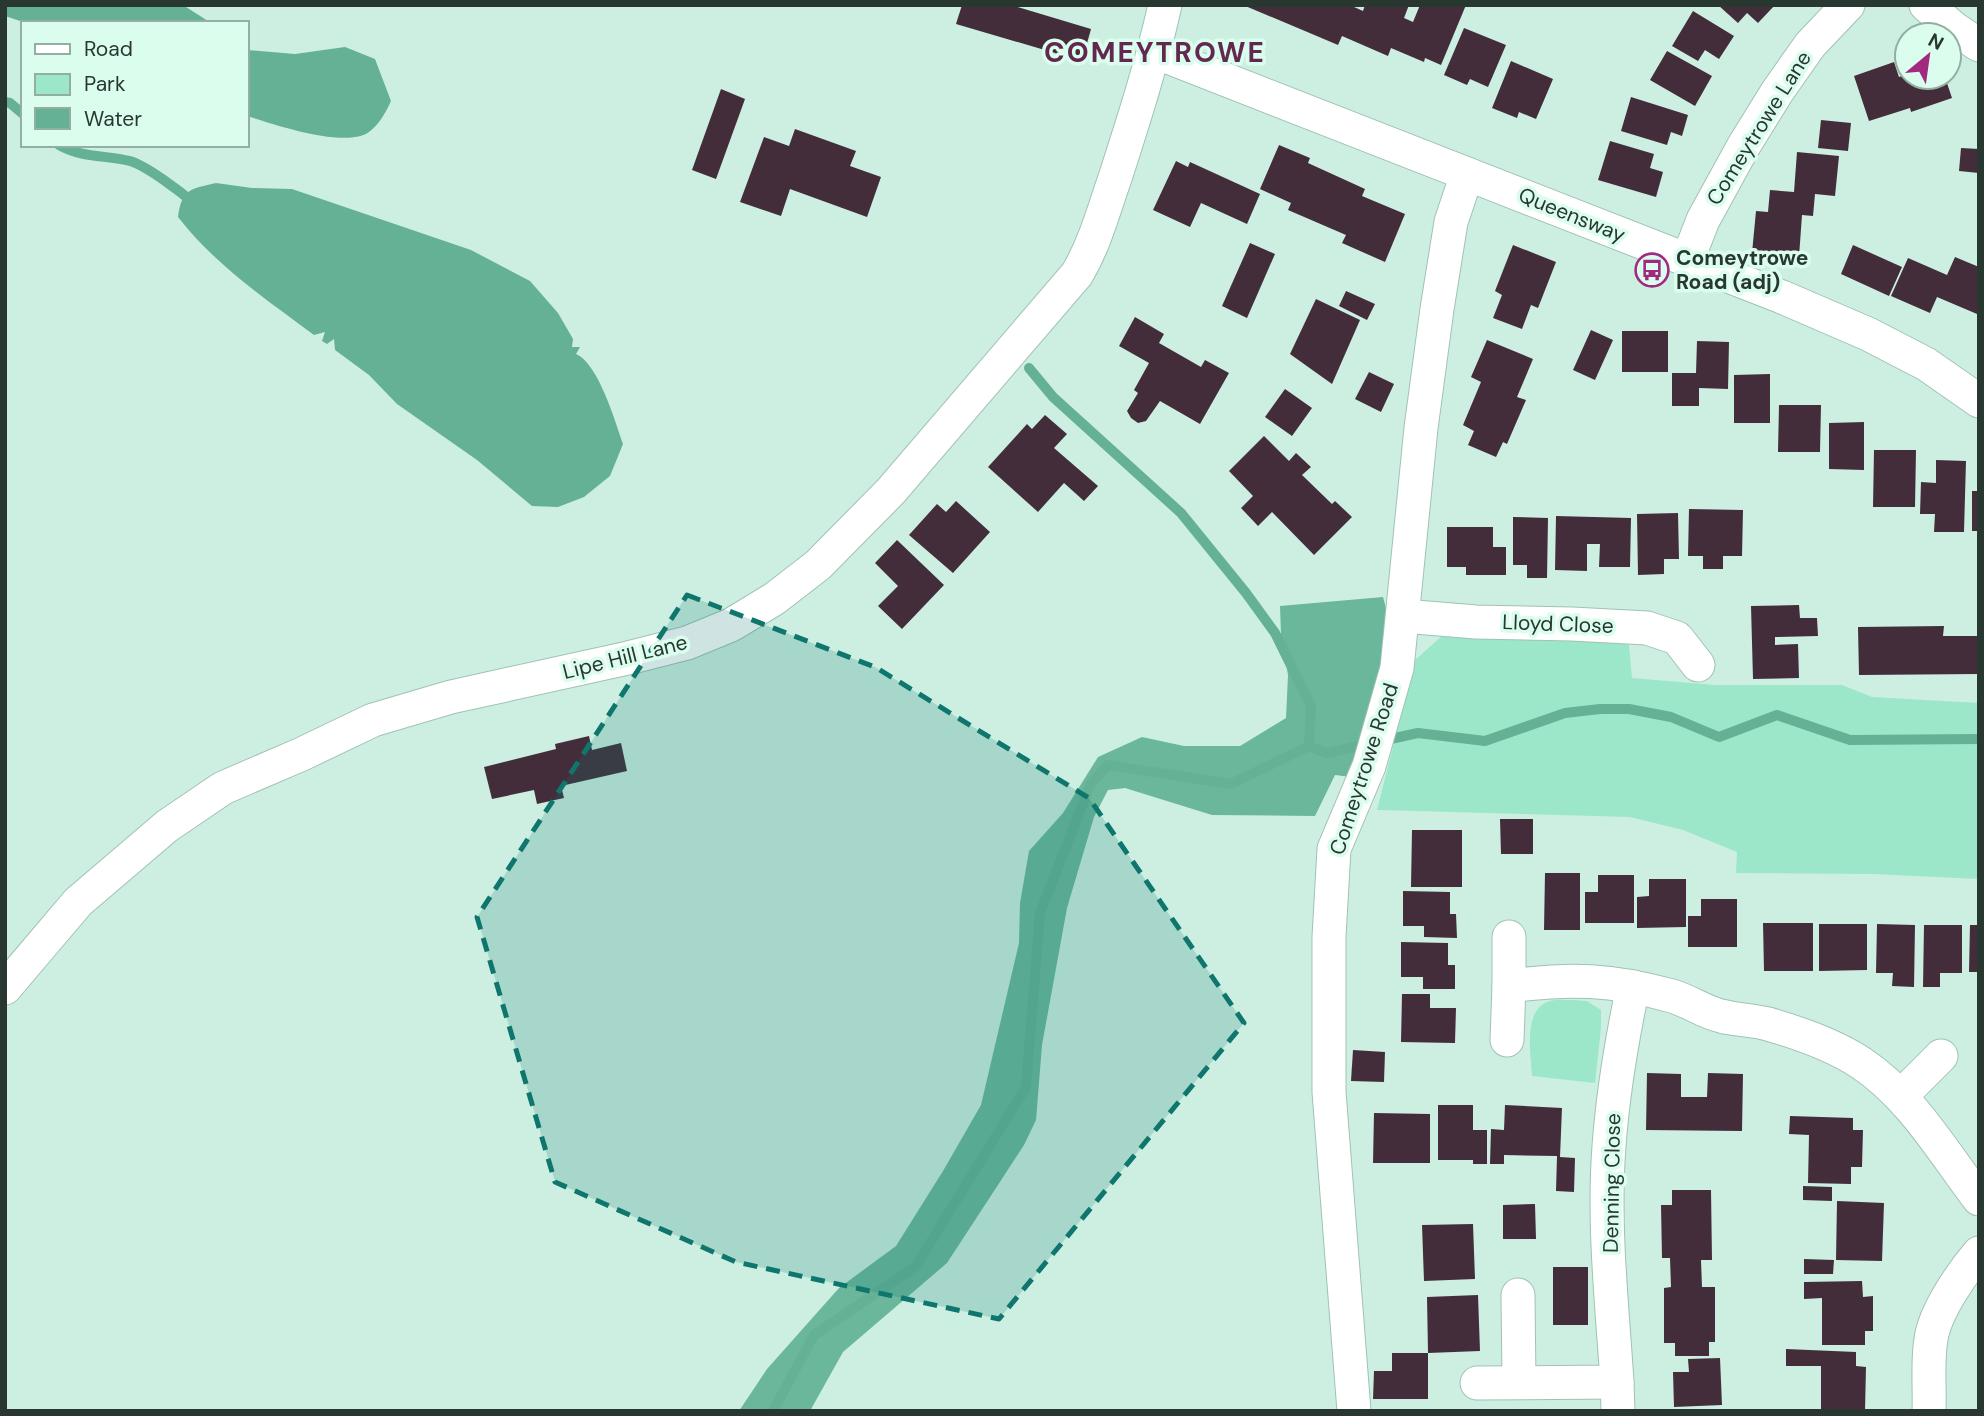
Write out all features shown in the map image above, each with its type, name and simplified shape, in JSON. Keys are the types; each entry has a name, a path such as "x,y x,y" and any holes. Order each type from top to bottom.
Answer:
{"street":[{"path":"1155,52 1165,5"},
{"name":"Comeytrowe Lane","path":"1687,261 1703,220 1777,92 1810,45 1848,5"},
{"path":"1926,5 1979,45"},
{"name":"Lipe Hill Lane","path":"5,988 78,902 167,826 223,788 373,720 452,697 687,643 731,625 775,599 818,565 891,491 1077,274 1089,254 1155,52"},
{"name":"Queensway","path":"1155,52 1782,297 1868,334 1926,364 1979,401"},
{"name":"Comeytrowe Road","path":"1354,1411 1329,1092 1329,937 1334,849 1369,766 1397,668 1421,428 1437,309 1451,222 1466,174"},
{"name":"Lloyd Close","path":"1403,617 1647,628 1677,638 1698,665"},
{"path":"1507,1040 1509,937"},
{"path":"1509,986 1555,980 1592,980 1633,986 1675,997 1718,1016 1767,1023 1819,1041 1861,1063 1901,1096 1979,1199"},
{"name":"Denning Close","path":"1477,1382 1519,1382 1617,1396 1608,1228 1609,1148 1619,1058 1633,986"},
{"path":"1901,1096 1941,1056"},
{"path":"1929,1411 1931,1338 1944,1304 1979,1253"},
{"path":"1518,1295 1519,1382"}],"highlighted area":[{"path":"687,595 875,667 1089,798 1244,1023 999,1319 736,1262 555,1182 477,917"}],"green space":[{"path":"1452,627 1616,632 1629,645 1632,678 1715,685 1842,685 1872,697 1979,703 1979,879 1873,874 1736,873 1737,852 1683,830 1630,817 1377,810 1415,660"},
{"path":"1550,1001 1587,1001 1601,1010 1595,1083 1532,1076 1530,1033 1535,1013"}],"shaded area":[{"path":"1383,597 1390,623 1373,723 1351,777 1335,775 1315,816 1212,815 1125,788 1108,790 1094,817 1067,908 1042,1045 1036,1120 1024,1145 947,1263 843,1352 810,1411 739,1411 767,1369 839,1288 896,1246 981,1105 1019,943 1020,903 1029,851 1063,813 1098,757 1142,737 1184,746 1240,746 1286,718 1288,675 1281,635 1280,606"}],"water":[{"path":"5,5 183,5 208,21 21,21 5,16"},
{"path":"345,47 375,59 391,101 379,122 369,132 358,137 343,138 291,129 248,116 248,50 295,54"},
{"path":"216,183 252,188 292,189 471,250 530,281 558,313 573,339 572,347 580,347 576,354 592,369 605,394 623,444 610,476 584,497 558,507 532,506 477,460 397,404 369,375 335,350 334,339 327,344 322,341 325,332 314,335 208,251 178,217 182,200 189,191"}],"building":[{"path":"962,5 1011,5 1091,29 1082,61 956,24"},
{"path":"1243,5 1355,5 1354,7 1363,11 1365,5 1409,5 1404,18 1413,22 1420,5 1466,5 1441,65 1425,58 1424,62 1391,48 1388,56 1342,36 1338,45"},
{"path":"1718,5 1775,5 1758,23 1747,13 1738,23"},
{"path":"1693,11 1734,36 1719,59 1705,50 1698,61 1672,46"},
{"path":"1464,28 1506,45 1488,87 1470,79 1467,85 1444,75"},
{"path":"1667,51 1712,76 1695,106 1650,80"},
{"path":"1511,61 1553,79 1536,119 1519,112 1517,118 1492,108"},
{"path":"1893,62 1893,91 1950,91 1952,98 1911,112 1910,108 1869,121 1854,76"},
{"path":"721,89 745,99 716,179 692,170"},
{"path":"1631,97 1688,115 1682,136 1671,132 1667,145 1621,131"},
{"path":"1821,120 1851,123 1848,151 1818,148"},
{"path":"795,129 856,151 850,166 881,177 867,217 790,189 781,216 740,202 764,137 789,146"},
{"path":"1610,141 1654,154 1650,168 1663,172 1656,197 1598,180"},
{"path":"1279,145 1310,158 1308,163 1365,189 1362,196 1405,214 1385,262 1342,243 1346,235 1288,210 1291,203 1260,189"},
{"path":"1961,148 1979,149 1979,173 1959,171"},
{"path":"1797,152 1839,156 1835,196 1815,194 1813,216 1802,215 1799,257 1752,253 1756,211 1768,212 1770,190 1794,192"},
{"path":"1176,161 1188,167 1190,162 1260,194 1247,224 1201,203 1190,227 1153,210"},
{"path":"1250,243 1275,254 1247,318 1222,306"},
{"path":"1513,245 1556,262 1538,308 1531,305 1522,329 1493,318 1502,295 1495,291"},
{"path":"1853,245 1902,267 1889,296 1841,274"},
{"path":"1955,257 1979,267 1977,314 1937,297 1930,313 1891,296 1908,258 1947,275"},
{"path":"1346,291 1375,304 1367,320 1339,306"},
{"path":"1316,299 1360,320 1332,384 1290,354"},
{"path":"1135,317 1164,334 1159,343 1201,367 1205,360 1229,373 1200,424 1160,401 1146,421 1138,423 1131,418 1127,411 1138,393 1134,390 1149,363 1119,346"},
{"path":"1591,330 1613,340 1595,380 1573,370"},
{"path":"1622,331 1668,331 1668,372 1622,372"},
{"path":"1487,340 1533,359 1517,397 1526,400 1507,444 1503,442 1496,457 1468,445 1474,431 1463,425 1481,382 1471,377"},
{"path":"1697,341 1729,342 1728,389 1699,388 1699,406 1672,406 1672,373 1696,373"},
{"path":"1369,372 1394,384 1381,412 1355,399"},
{"path":"1770,374 1770,423 1734,423 1734,375"},
{"path":"1285,389 1312,408 1292,436 1265,417"},
{"path":"1779,405 1821,405 1820,452 1778,452"},
{"path":"1045,415 1067,434 1054,448 1098,486 1084,501 1064,483 1038,512 988,467 1027,424 1032,429"},
{"path":"1864,422 1864,470 1829,469 1829,423"},
{"path":"1264,436 1289,461 1296,453 1311,467 1302,475 1332,504 1335,501 1352,517 1314,555 1272,512 1258,526 1241,508 1253,496 1229,471"},
{"path":"1874,450 1916,450 1915,507 1873,507"},
{"path":"1936,460 1966,461 1964,532 1934,532 1935,514 1920,514 1921,482 1936,483"},
{"path":"1972,491 1979,491 1979,531 1972,531"},
{"path":"956,501 990,532 953,573 909,535 937,504 946,512"},
{"path":"1689,509 1743,510 1742,556 1723,556 1723,569 1703,569 1703,556 1688,556"},
{"path":"1678,513 1679,559 1664,559 1664,574 1638,575 1637,514"},
{"path":"1556,516 1631,518 1630,567 1599,567 1600,544 1587,544 1587,571 1555,570"},
{"path":"1513,517 1548,518 1547,578 1527,578 1527,565 1513,565"},
{"path":"1447,527 1493,527 1493,547 1506,547 1506,575 1466,575 1466,567 1447,567"},
{"path":"897,540 944,585 902,629 878,606 898,586 875,563"},
{"path":"1799,605 1800,618 1817,618 1818,636 1775,637 1775,645 1798,644 1799,678 1753,679 1751,606"},
{"path":"1944,626 1943,636 1979,636 1979,674 1859,675 1858,627"},
{"path":"589,736 592,750 621,743 627,771 561,786 564,798 537,804 534,790 492,799 484,767 556,749 555,744"},
{"path":"1500,819 1533,819 1533,854 1501,854"},
{"path":"1412,830 1462,830 1462,887 1411,887"},
{"path":"1545,873 1580,873 1580,930 1544,930"},
{"path":"1598,875 1634,875 1634,923 1585,923 1585,892 1598,892"},
{"path":"1649,879 1686,879 1686,927 1637,928 1637,897 1649,896"},
{"path":"1403,891 1450,892 1450,914 1456,914 1457,938 1424,937 1424,926 1403,926"},
{"path":"1701,899 1737,899 1737,947 1688,947 1688,916 1701,916"},
{"path":"1763,923 1813,923 1813,971 1764,971"},
{"path":"1819,924 1867,924 1867,970 1819,971"},
{"path":"1877,924 1915,925 1914,987 1892,986 1893,973 1876,973"},
{"path":"1924,925 1962,925 1962,973 1940,973 1940,987 1923,987"},
{"path":"1970,925 1979,925 1979,972 1969,972"},
{"path":"1401,942 1448,943 1448,965 1455,965 1455,989 1423,989 1423,977 1401,977"},
{"path":"1402,994 1430,994 1430,1008 1456,1008 1455,1043 1401,1042"},
{"path":"1353,1050 1385,1052 1384,1082 1351,1081"},
{"path":"1647,1073 1681,1074 1681,1097 1707,1097 1708,1073 1743,1074 1742,1131 1646,1130"},
{"path":"1438,1105 1473,1105 1473,1130 1487,1130 1487,1164 1473,1164 1473,1160 1438,1160"},
{"path":"1505,1105 1562,1108 1560,1157 1575,1158 1574,1192 1556,1191 1557,1156 1504,1155 1504,1164 1490,1164 1491,1129 1504,1130"},
{"path":"1374,1113 1430,1114 1430,1163 1373,1163"},
{"path":"1790,1116 1853,1118 1853,1130 1863,1130 1862,1167 1851,1167 1851,1184 1808,1183 1809,1135 1789,1134"},
{"path":"1803,1186 1832,1187 1832,1201 1803,1200"},
{"path":"1672,1190 1711,1190 1712,1260 1701,1260 1702,1287 1715,1287 1715,1342 1709,1342 1709,1356 1675,1356 1675,1343 1664,1343 1664,1288 1671,1287 1670,1258 1662,1258 1661,1205 1672,1205"},
{"path":"1837,1201 1884,1203 1882,1261 1836,1260"},
{"path":"1535,1204 1536,1239 1503,1239 1503,1205"},
{"path":"1473,1224 1475,1279 1424,1281 1422,1225"},
{"path":"1804,1259 1834,1260 1833,1274 1804,1274"},
{"path":"1553,1267 1588,1267 1588,1325 1553,1325"},
{"path":"1862,1281 1863,1297 1873,1296 1873,1331 1865,1331 1865,1345 1822,1345 1822,1298 1804,1299 1804,1282"},
{"path":"1478,1295 1480,1351 1428,1353 1427,1297"},
{"path":"1786,1349 1856,1352 1856,1366 1866,1367 1865,1411 1821,1411 1821,1366 1786,1366"},
{"path":"1392,1353 1428,1353 1428,1399 1373,1399 1374,1371 1392,1371"},
{"path":"1720,1358 1722,1405 1674,1407 1673,1372 1689,1372 1688,1359"}],"waterway":[{"path":"5,102 21,112"},
{"path":"63,147 137,164 164,180 195,204"},
{"path":"1029,368 1053,397 1181,513 1246,593 1275,633 1311,706 1309,746"},
{"path":"773,1411 814,1335 916,1266 1026,1087 1040,913 1091,783 1108,765 1231,784 1309,746 1326,753 1418,733 1485,741 1565,713 1600,709 1629,709 1671,717 1719,737 1777,715 1850,740 1979,739"}],"place":[{"name":"Comeytrowe Road (adj)","path":"1652,270"}],"district":[{"name":"COMEYTROWE","path":"1155,52"}]}
